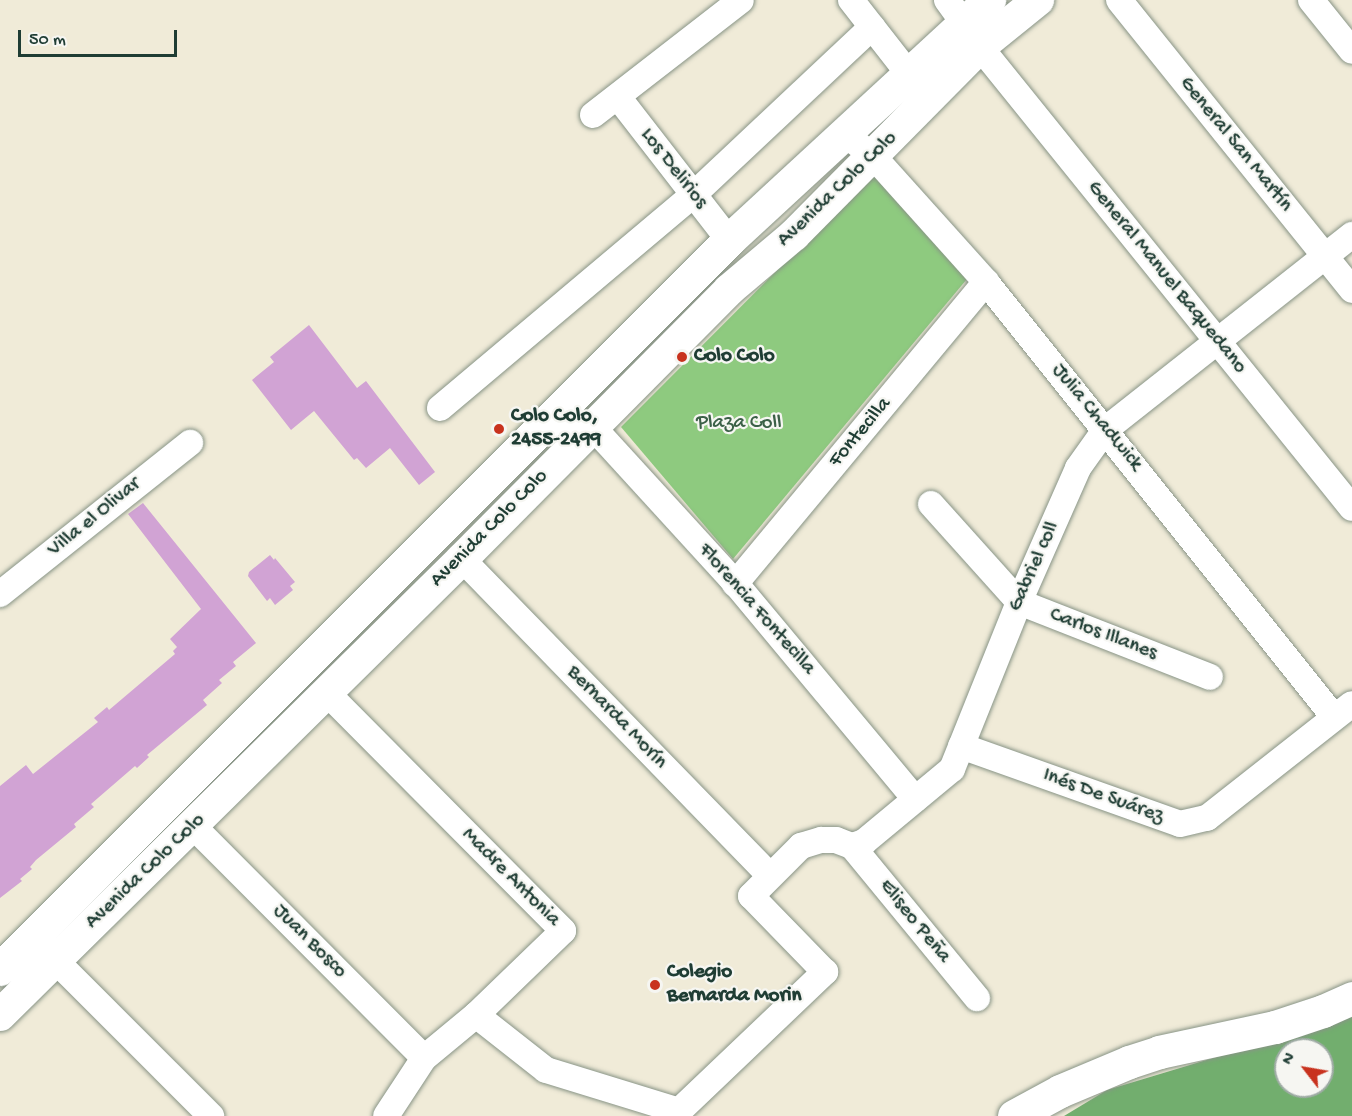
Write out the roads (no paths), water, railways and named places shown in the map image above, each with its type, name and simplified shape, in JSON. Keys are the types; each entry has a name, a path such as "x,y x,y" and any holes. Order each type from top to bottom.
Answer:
{"main road":[{"name":"Avenida Colo Colo","path":"0,969 729,240 989,0"},
{"path":"1014,1116 1060,1091 1129,1062 1181,1047 1275,1027 1323,1011 1352,998"}],"street":[{"path":"593,115 741,0"},
{"path":"851,0 908,73"},
{"name":"Avenida Colo Colo","path":"0,1015 462,559 729,290 794,236 874,157 964,23 1038,0"},
{"name":"General San Martín","path":"1119,0 1352,290"},
{"path":"1311,0 1352,51"},
{"name":"General Manuel Baquedano","path":"964,23 1352,508"},
{"path":"440,408 692,196 872,27"},
{"name":"Los Delirios","path":"618,97 692,196 729,240"},
{"name":"Julia Chadwick","path":"844,133 874,157 986,282 1106,430 1343,710"},
{"name":"Gabriel coll","path":"852,846 871,837 952,769 1018,602 1078,468 1106,430 1216,340 1352,235"},
{"name":"Fontecilla","path":"735,584 986,282"},
{"path":"554,416 592,426"},
{"name":"Florencia Fontecilla","path":"592,426 735,584 915,799"},
{"name":"Villa el Olivar","path":"0,594 190,442"},
{"name":"Carlos Illanes","path":"931,504 1018,602 1209,677"},
{"name":"Bernarda Morín","path":"462,559 770,876"},
{"name":"Madre Antonia","path":"327,693 563,931 476,1015 424,1058 386,1116"},
{"name":"Inés De Suárez","path":"961,746 1180,824 1207,818 1343,710"},
{"name":"Juan Bosco","path":"193,826 424,1058"},
{"path":"476,1015 546,1070 679,1111 825,972 751,896 801,846 813,840 836,840 852,846"},
{"name":"Eliseo Peña","path":"852,846 976,998"},
{"path":"55,960 211,1116"}],"place":[{"name":"Colo Colo","path":"682,357"},
{"name":"Colo Colo, 2455-2499","path":"499,429"},
{"name":"Colegio Bernarda Morin","path":"655,985"}],"park label":[{"name":"Plaza Coll","path":"739,424"}]}
